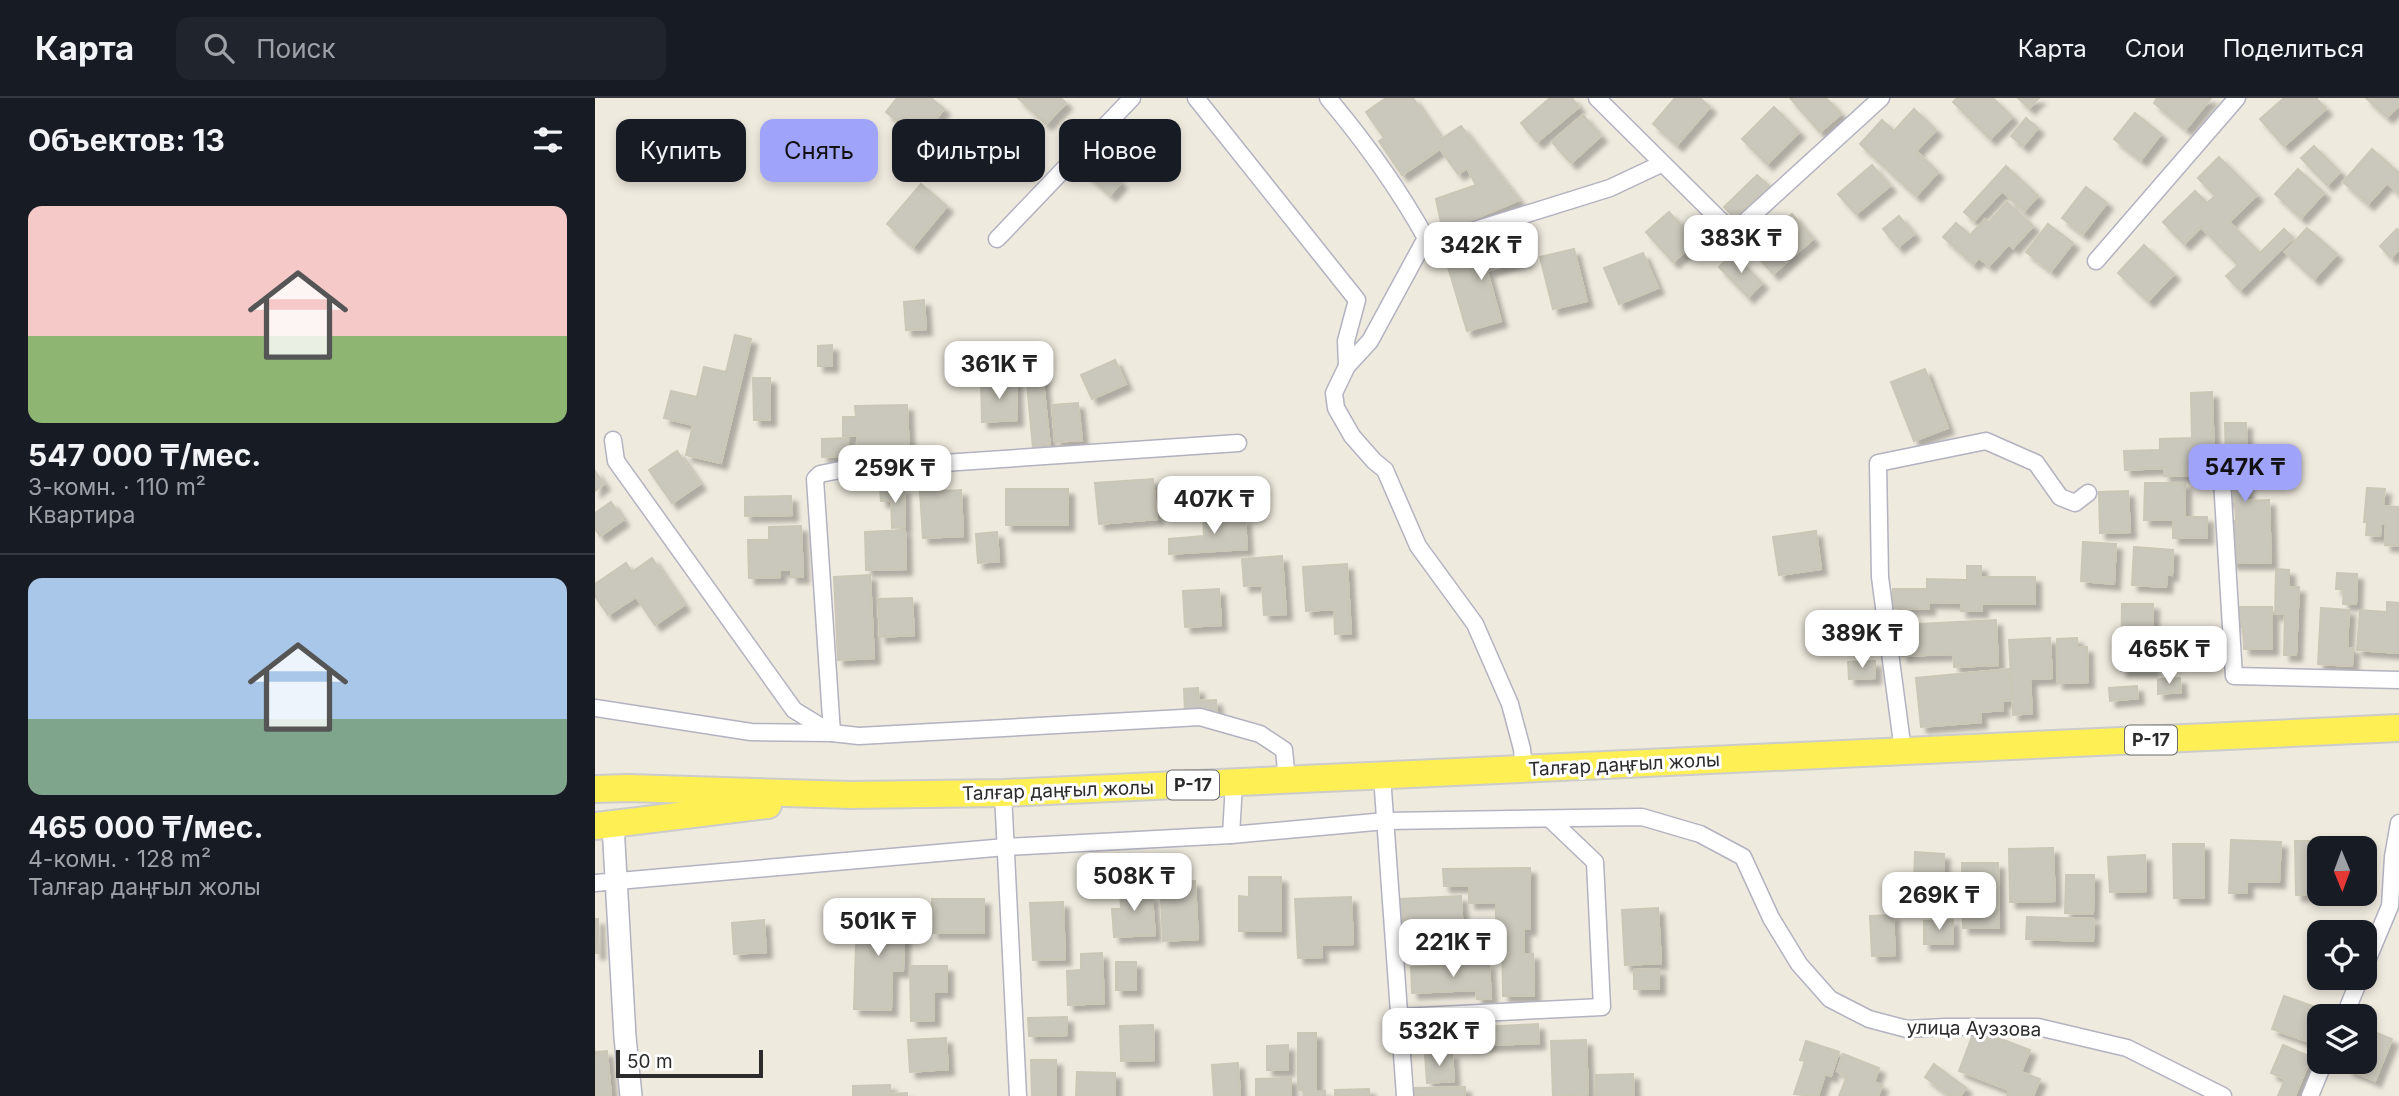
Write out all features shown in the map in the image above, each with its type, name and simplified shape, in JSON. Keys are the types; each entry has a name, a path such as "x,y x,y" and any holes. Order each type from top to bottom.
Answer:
{"main road":[{"name":"Талғар даңғыл жолы","path":"595,789 850,795 1003,793 2399,728"},
{"name":"Талғар даңғыл жолы","path":"604,825 850,795"}],"street":[{"path":"997,239 1132,98"},
{"path":"1195,98 1357,300 1346,341 1347,366"},
{"path":"1328,98 1360,135 1410,209 1426,238"},
{"path":"1597,98 1733,233 1881,98"},
{"path":"2096,261 2237,98"},
{"path":"1426,238 1450,238 1610,188 1661,164"},
{"path":"1426,238 1370,341 1347,366 1334,393 1336,408 1352,436 1385,470 1417,546 1475,624 1510,704 1522,749 1524,769"},
{"path":"613,440 615,461 794,710 832,733"},
{"path":"1903,751 1880,577 1878,463 1986,441 2036,463 2060,496 2075,503 2088,494"},
{"path":"832,733 815,479 820,474 839,470 1238,443"},
{"path":"2221,480 2234,676 2399,680"},
{"path":"595,708 751,732 859,736 1200,717 1260,734 1284,750 1287,780"},
{"path":"1383,776 1405,1096"},
{"path":"1231,835 1234,783"},
{"path":"1003,793 1019,1096"},
{"name":"улица Ауэзова","path":"606,883 1006,847 1231,835 1386,821 1642,817 1700,834 1743,857 1771,918 1799,964 1830,999 1869,1018 1907,1029 2038,1027 2127,1048 2224,1096"},
{"path":"1400,1017 1602,1007 1594,862 1551,820"},
{"path":"2377,942 2395,906 2393,857 2399,823"},
{"path":"604,825 606,883 631,1096"},
{"path":"2310,1096 2319,1074"}],"building":[{"path":"897,98 931,98 944,109 936,119 895,119 886,112"},
{"path":"1018,98 1061,98 1066,103 1046,124 1045,119 1041,119"},
{"path":"1386,98 1413,98 1441,139 1461,126 1519,200 1443,232 1436,199 1476,185 1467,168 1458,174 1440,149 1402,175 1379,141 1384,138 1366,112"},
{"path":"1550,98 1572,98 1579,107 1537,142 1521,123"},
{"path":"1675,98 1700,98 1710,107 1677,145 1653,124"},
{"path":"1790,98 1826,98 1841,114 1820,132"},
{"path":"1957,98 1993,98 2012,117 1990,139 1953,102"},
{"path":"2018,98 2039,98 2029,108"},
{"path":"2157,98 2211,98 2186,129 2154,103"},
{"path":"2284,98 2316,98 2326,109 2284,146 2260,119"},
{"path":"2366,98 2399,98 2399,105 2387,117"},
{"path":"1774,107 1799,132 1767,164 1742,139"},
{"path":"1914,109 1936,130 1916,151 1938,172 1916,196 1860,144 1882,120 1894,131"},
{"path":"2135,113 2161,134 2141,160 2114,139"},
{"path":"1583,115 1601,136 1571,163 1552,142"},
{"path":"2026,118 2038,128 2023,146 2011,136"},
{"path":"2314,146 2340,172 2327,185 2301,158"},
{"path":"2372,149 2399,173 2399,194 2387,183 2368,204 2343,182"},
{"path":"2219,157 2257,195 2229,222 2260,253 2284,229 2293,238 2240,290 2226,276 2238,265 2201,227 2184,244 2163,222 2195,191 2207,203 2215,196 2198,178"},
{"path":"1872,165 1890,186 1856,214 1838,194"},
{"path":"2006,166 2038,196 2024,211 2002,191 1974,221 1964,212"},
{"path":"2298,169 2324,193 2301,218 2275,194"},
{"path":"1757,175 1769,186 1735,218 1724,207"},
{"path":"1095,182 1120,182 1110,195"},
{"path":"921,184 947,206 913,247 887,224"},
{"path":"2086,187 2107,203 2083,234 2062,218"},
{"path":"2007,202 2033,226 2013,248 2009,244 1989,266 1979,258 1973,264 1943,237 1956,223 1970,235 1985,219 1989,222"},
{"path":"1669,212 1696,242 1673,262 1646,232"},
{"path":"1792,214 1813,239 1773,274 1752,249"},
{"path":"1899,216 1914,234 1898,247 1883,229"},
{"path":"2048,224 2073,243 2051,271 2026,252"},
{"path":"2307,228 2337,254 2314,279 2285,252"},
{"path":"2397,229 2399,249 2391,258 2380,246"},
{"path":"1520,239 1526,259 1487,271 1501,321 1467,331 1446,260"},
{"path":"2144,245 2174,274 2148,301 2118,273"},
{"path":"1574,249 1587,301 1553,309 1540,257"},
{"path":"1643,253 1658,288 1619,304 1604,268"},
{"path":"1733,254 1762,283 1748,297 1719,267"},
{"path":"924,300 926,329 906,330 904,302"},
{"path":"735,335 751,339 721,463 686,455 693,425 664,418 671,391 697,397 704,367 726,372"},
{"path":"832,345 832,366 818,366 818,346"},
{"path":"1115,360 1126,384 1092,399 1081,375"},
{"path":"1041,362 1050,446 1033,448 1025,363"},
{"path":"1925,369 1948,428 1914,441 1891,382"},
{"path":"753,378 770,378 770,420 754,420"},
{"path":"1016,380 1017,420 982,422 981,381"},
{"path":"2212,392 2214,457 2198,458 2199,475 2164,476 2164,468 2125,470 2124,451 2160,450 2160,439 2192,438 2191,393"},
{"path":"1078,403 1082,440 1055,442 1052,405"},
{"path":"907,405 909,454 858,455 857,436 843,436 843,417 856,417 855,406"},
{"path":"2225,423 2246,423 2247,501 2269,500 2271,563 2231,563 2230,521 2236,521 2235,502 2227,502"},
{"path":"848,438 848,456 822,457 822,439"},
{"path":"677,451 700,484 672,503 649,470"},
{"path":"595,471 604,484 595,491"},
{"path":"1153,479 1157,519 1099,524 1095,483"},
{"path":"2145,483 2185,483 2185,517 2207,517 2207,538 2173,538 2173,520 2144,520"},
{"path":"880,488 904,488 905,527 892,528 891,501 881,501"},
{"path":"2367,488 2385,489 2383,506 2399,507 2399,546 2385,545 2386,524 2381,524 2380,536 2366,535 2367,522 2364,522"},
{"path":"1006,489 1068,489 1068,525 1006,525"},
{"path":"961,490 963,536 923,538 920,492"},
{"path":"1255,490 1257,513 1234,514 1234,506 1217,507 1216,493"},
{"path":"2128,491 2130,532 2100,533 2099,492"},
{"path":"791,496 792,515 745,516 745,497"},
{"path":"611,502 623,520 600,536 595,529 595,513"},
{"path":"1232,511 1232,520 1245,519 1247,549 1169,554 1169,539 1204,536 1203,513"},
{"path":"801,526 803,577 791,577 791,570 780,570 780,577 749,578 748,540 769,540 769,527"},
{"path":"905,530 906,569 866,570 865,532"},
{"path":"1816,531 1821,569 1779,575 1773,537"},
{"path":"997,532 999,561 978,563 976,534"},
{"path":"2083,542 2116,544 2114,584 2081,581"},
{"path":"2134,547 2173,550 2172,575 2167,574 2166,587 2132,585"},
{"path":"1282,556 1286,614 1264,615 1262,585 1244,586 1242,559"},
{"path":"652,558 684,605 655,625 636,597 608,615 595,596 595,584 626,563 632,572"},
{"path":"1347,564 1351,633 1335,634 1334,609 1306,611 1303,567"},
{"path":"1967,566 1981,566 1981,577 2035,577 2035,604 1982,604 1982,611 1961,611 1961,603 1929,602 1929,609 1892,608 1893,589 1927,589 1927,579 1967,580"},
{"path":"2276,569 2289,570 2289,587 2299,587 2296,655 2284,655 2285,614 2275,614"},
{"path":"2337,573 2357,574 2356,604 2343,604 2344,589 2336,589"},
{"path":"870,575 874,658 838,660 834,577"},
{"path":"1219,589 1221,625 1185,627 1183,591"},
{"path":"912,598 914,635 880,637 878,599"},
{"path":"2387,602 2399,603 2399,653 2357,650 2360,610 2387,612"},
{"path":"2122,604 2153,604 2152,671 2121,671"},
{"path":"2237,607 2272,607 2272,649 2244,649 2243,627 2237,627"},
{"path":"2321,608 2349,610 2347,648 2353,648 2352,666 2318,664"},
{"path":"1996,620 1998,665 1954,667 1953,654 1902,656 1900,625"},
{"path":"2050,638 2052,678 2030,679 2032,713 2013,715 2009,640"},
{"path":"2077,638 2077,647 2087,647 2088,682 2057,683 2057,639"},
{"path":"1875,661 1875,678 1849,679 1848,662"},
{"path":"2009,669 2012,700 2002,701 2003,710 1980,712 1981,722 1921,727 1916,678"},
{"path":"2180,678 2181,692 2158,694 2158,679"},
{"path":"2137,686 2138,698 2110,701 2109,688"},
{"path":"1198,688 1199,701 1216,700 1217,711 1185,712 1184,689"},
{"path":"2231,840 2281,842 2279,882 2247,881 2247,893 2229,893"},
{"path":"2295,841 2307,841 2307,895 2296,895"},
{"path":"2173,844 2204,844 2204,898 2174,898"},
{"path":"2053,848 2055,901 2010,902 2009,849"},
{"path":"1915,852 1944,854 1943,880 1914,879"},
{"path":"2145,855 2146,891 2110,892 2108,857"},
{"path":"1962,863 1998,863 1999,928 1963,928"},
{"path":"1530,868 1530,929 1524,929 1524,954 1533,954 1534,996 1503,996 1502,933 1496,933 1496,902 1469,903 1469,886 1444,886 1443,869"},
{"path":"2066,875 2094,875 2093,914 2065,913"},
{"path":"1249,877 1281,877 1281,931 1239,931 1239,896 1249,897"},
{"path":"1195,881 1198,939 1163,941 1161,898 1175,897 1174,882"},
{"path":"1146,885 1146,897 1152,897 1155,935 1114,937 1112,909 1121,909 1120,887"},
{"path":"1461,896 1463,934 1401,937 1399,899"},
{"path":"1351,897 1353,944 1321,945 1322,957 1298,958 1295,899"},
{"path":"932,899 984,899 984,933 932,933"},
{"path":"1063,902 1065,959 1033,960 1030,903"},
{"path":"1658,908 1661,963 1625,965 1622,910"},
{"path":"857,911 905,912 903,971 892,971 891,1010 854,1009"},
{"path":"1893,915 1895,955 1872,956 1870,916"},
{"path":"2027,917 2094,919 2093,941 2026,939"},
{"path":"595,919 598,919 599,953 595,953"},
{"path":"764,920 766,952 734,954 732,923"},
{"path":"1953,920 1953,944 1924,944 1924,921"},
{"path":"1102,953 1104,1003 1068,1005 1067,971 1081,970 1081,954"},
{"path":"1116,962 1136,962 1136,990 1116,990"},
{"path":"1489,964 1491,999 1477,999 1476,990 1412,993 1411,967"},
{"path":"910,966 947,966 947,992 934,992 934,1020 911,1021"},
{"path":"1659,969 1659,989 1634,989 1634,970"},
{"path":"2284,996 2307,1004 2307,1041 2272,1029"},
{"path":"1067,1017 1067,1035 1029,1036 1028,1018"},
{"path":"1538,1024 1539,1043 1468,1046 1467,1028"},
{"path":"1153,1025 1154,1060 1121,1061 1120,1026"},
{"path":"1975,1029 2030,1050 2021,1072 2040,1079 2033,1096 2007,1096 2009,1090 1959,1071"},
{"path":"1298,1033 1316,1033 1316,1091 1325,1091 1325,1096 1304,1096 1304,1090 1298,1090"},
{"path":"2377,1033 2392,1039 2375,1081 2359,1074 2377,1074"},
{"path":"946,1038 948,1069 910,1072 908,1040"},
{"path":"1586,1040 1588,1094 1553,1096 1551,1041"},
{"path":"1806,1041 1839,1052 1831,1076 1825,1074 1818,1096 1794,1094 1805,1061 1800,1060"},
{"path":"1288,1045 1288,1070 1267,1070 1267,1046"},
{"path":"2283,1045 2307,1055 2307,1067 2295,1096 2278,1096 2285,1079 2271,1073"},
{"path":"607,1051 611,1096 596,1096 595,1052"},
{"path":"1452,1053 1454,1081 1427,1083 1425,1055"},
{"path":"1843,1054 1879,1068 1874,1082 1882,1085 1878,1096 1839,1096 1847,1076 1837,1071"},
{"path":"1031,1060 1056,1060 1056,1096 1032,1096"},
{"path":"1238,1063 1240,1096 1214,1096 1212,1065"},
{"path":"1934,1064 1966,1088 1960,1096 1950,1096 1925,1077"},
{"path":"1077,1072 1115,1073 1115,1096 1076,1096"},
{"path":"1633,1074 1634,1096 1596,1096 1596,1075"},
{"path":"1291,1078 1291,1096 1256,1096 1256,1079"},
{"path":"890,1085 890,1094 907,1093 907,1096 853,1096 853,1086"},
{"path":"1465,1087 1465,1096 1412,1096 1412,1088"},
{"path":"1369,1089 1369,1096 1335,1096 1335,1090"}]}
